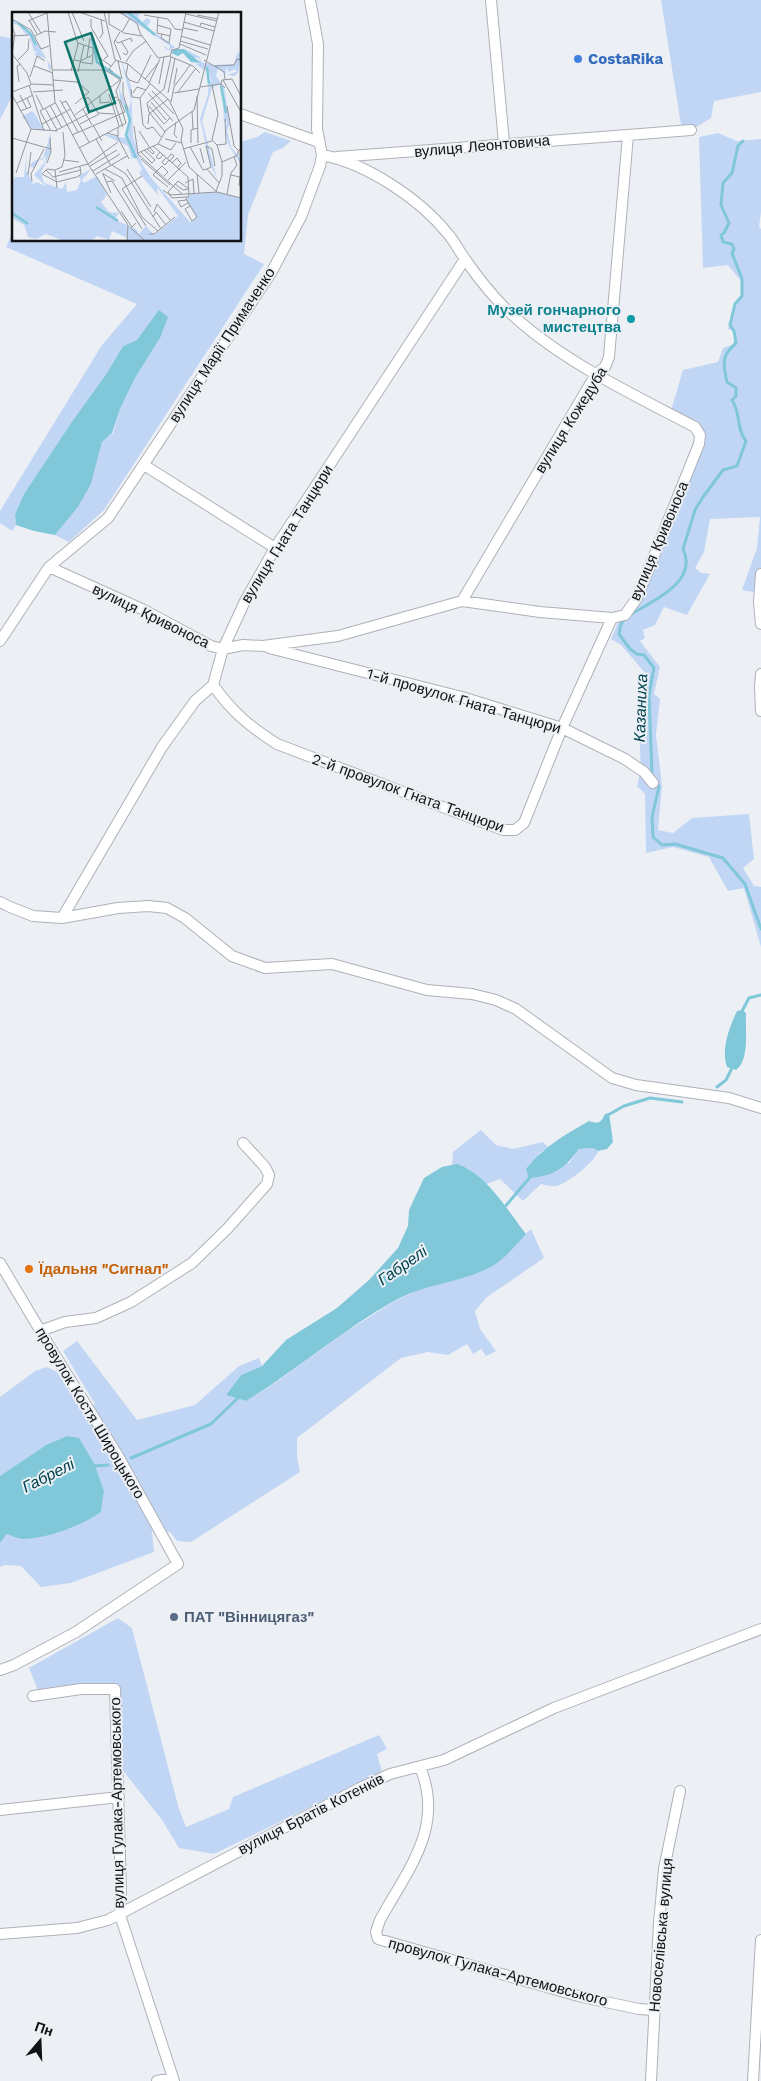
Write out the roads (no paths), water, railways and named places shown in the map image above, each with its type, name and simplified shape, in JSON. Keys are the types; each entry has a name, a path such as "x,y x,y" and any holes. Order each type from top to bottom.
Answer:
{"street":[{"name":"вулиця Марії Примаченко","path":"0,641 49,567 108,518 271,273 301,218 320,166 322,155 317,129 318,44 310,0"},
{"path":"491,0 504,144"},
{"path":"241,114 319,142"},
{"path":"628,135 692,130"},
{"name":"вулиця Леонтовича","path":"336,157 628,135"},
{"name":"вулиця Кожедуба","path":"462,600 596,374 605,367 609,357 628,135"},
{"name":"вулиця Кривоноса","path":"49,567 144,610 210,646 223,650 243,645 263,646 338,636 462,600 540,612 612,618 625,614 637,598 699,444 700,435 695,427 596,374 517,320 489,291 464,259 449,234 413,200 389,183 336,157 322,155"},
{"name":"вулиця Гната Танцюри","path":"213,685 223,650 245,601 276,548 464,259"},
{"path":"144,465 276,548"},
{"path":"761,574 759,602 761,624"},
{"name":"2-й провулок Гната Танцюри","path":"213,685 228,706 248,725 277,744 502,830 515,830 524,822 562,728 612,618"},
{"name":"1-й провулок Гната Танцюри","path":"263,646 462,697 562,728 625,759 644,772 653,783"},
{"path":"761,674 761,711"},
{"path":"62,918 162,747 195,701 213,685"},
{"path":"0,902 10,908 33,916 62,918 118,908 148,906 166,908 185,918 232,956 266,968 332,964 428,990 472,994 496,1000 516,1008 612,1078 636,1085 728,1098 761,1108"},
{"path":"40,1331 65,1322 96,1318 122,1306 192,1263 227,1229 266,1184 269,1175 243,1143"},
{"name":"провулок Костя Широцького","path":"0,1263 118,1456 178,1564 76,1632 14,1665 0,1670"},
{"name":"вулиця Братів Котенків","path":"0,1934 77,1928 94,1925 120,1916 159,1892 390,1774 444,1760 554,1708 761,1629"},
{"name":"вулиця Гулака-Артемовського","path":"33,1696 81,1689 115,1689 119,1797 120,1916 173,2080"},
{"name":"провулок Гулака-Артемовського","path":"420,1767 429,1798 429,1816 422,1843 380,1920 376,1932 378,1939 582,1997 639,2010 654,2010"},
{"name":"Новоселівська вулиця","path":"651,2081 659,1923 664,1869 680,1791"},
{"path":"0,1810 119,1797"},
{"path":"752,2081 761,1940"},
{"path":"157,2081 173,2080"}],"water":[{"path":"159,310 168,317 160,338 135,378 120,409 112,433 102,442 91,484 78,507 55,535 16,525 15,514 24,494 71,423 107,373 123,346 137,340"},
{"path":"742,1010 746,1013 746,1044 743,1059 736,1070 727,1067 725,1046 737,1011"},
{"path":"609,1113 613,1142 607,1149 598,1151 593,1148 579,1149 558,1170 529,1178 526,1169 547,1148 589,1121 599,1122 605,1114"},
{"path":"457,1164 468,1169 487,1184 526,1234 508,1253 498,1262 476,1274 417,1291 394,1301 375,1312 246,1401 226,1395 241,1375 262,1366 286,1340 337,1308 369,1280 398,1248 408,1226 409,1210 424,1178 442,1167"},
{"path":"67,1436 79,1438 95,1465 104,1491 101,1512 63,1531 42,1537 22,1539 7,1534 0,1543 0,1476 46,1445"}],"waterway":[{"name":"Казаниха","path":"630,615 661,597 679,581 685,571 686,561 683,549 695,510 723,470 737,466 746,441 741,431 737,410 732,400 736,396 736,388 727,382 724,365 728,352 736,343 734,331 730,325 735,304 742,296 742,279 732,253 734,249 732,244 723,242 721,235 729,223 721,205 723,183 732,173 738,146 743,141"},
{"name":"Казаниха","path":"625,618 621,624 619,634 630,649 637,654 644,655 654,668 649,695 652,775"},
{"name":"Казаниха","path":"657,783 659,787 652,817 653,837 662,845 675,844 723,858 745,884 761,929"},
{"name":"Габрелі","path":"741,1013 749,998 761,995"},
{"name":"Габрелі","path":"717,1087 726,1080 733,1066"},
{"name":"Габрелі","path":"608,1115 624,1106 650,1098 682,1102"},
{"name":"Габрелі","path":"503,1209 531,1176"},
{"name":"Габрелі","path":"131,1458 211,1424 239,1397"},
{"name":"Габрелі","path":"93,1466 108,1465"}],"place":[{"name":"CostaRika","path":"578,59"},
{"name":"Музей гончарного мистецтва","path":"631,319"},
{"name":"Їдальня \"Сигнал\"","path":"29,1269"},
{"name":"ПАТ \"Вінницягаз\"","path":"174,1617"}]}
